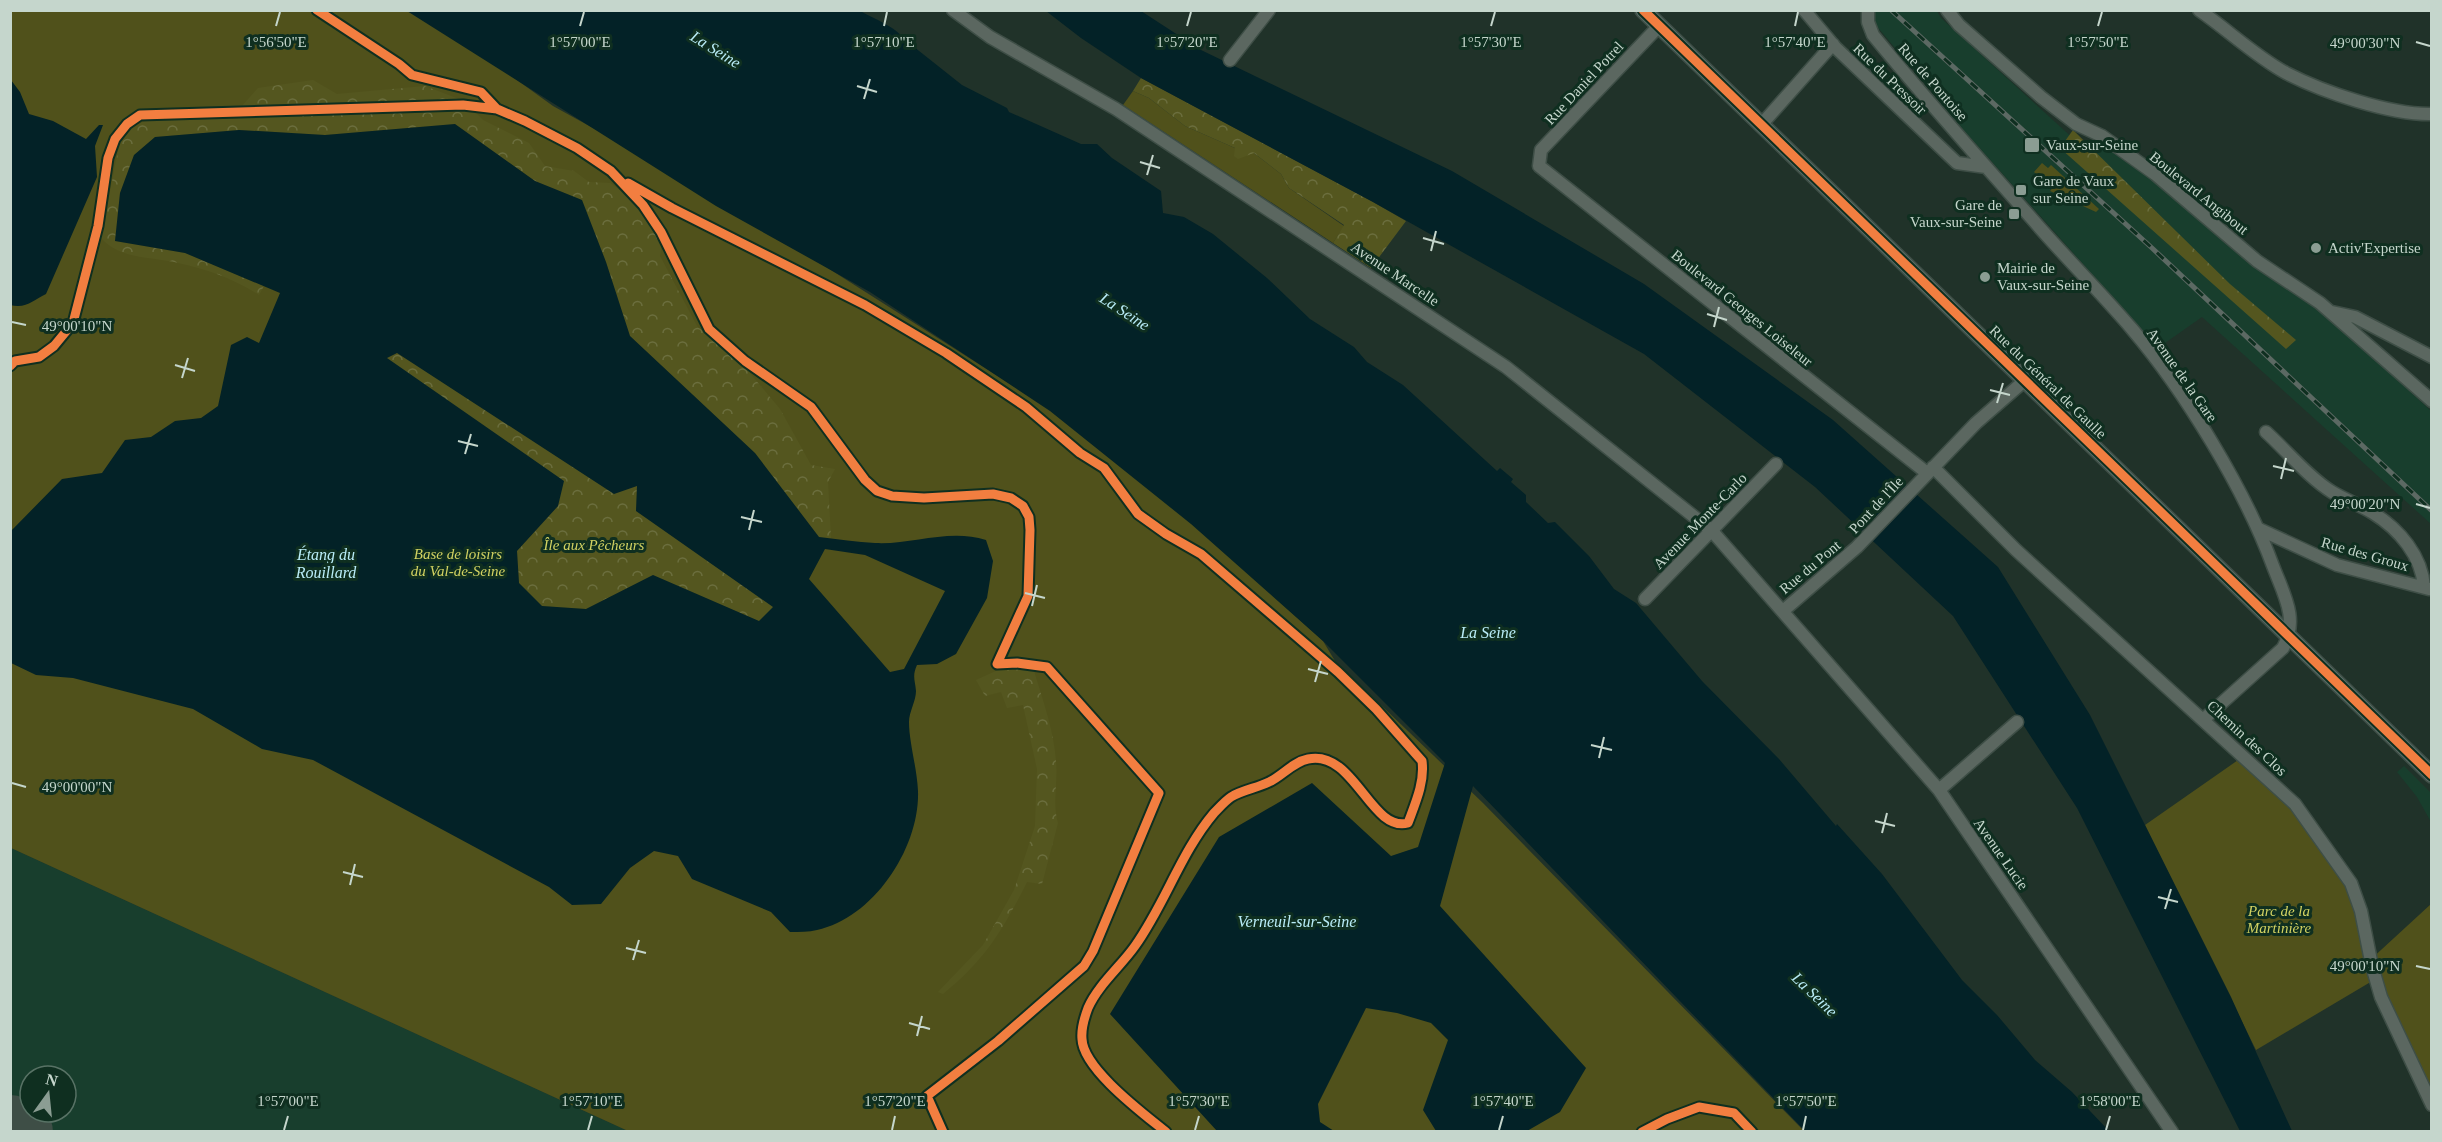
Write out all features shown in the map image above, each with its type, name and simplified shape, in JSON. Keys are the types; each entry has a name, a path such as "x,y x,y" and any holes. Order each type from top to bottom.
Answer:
{"main road":[{"name":"Rue du Général de Gaulle","path":"1643,10 2024,382 2432,775"}],"street":[{"name":"Avenue Marcelle","path":"953,10 990,37 1116,108 1506,367 1712,531 1783,610"},
{"path":"1230,60 1269,10"},
{"path":"1804,10 1833,44"},
{"name":"Boulevard Angibout","path":"1947,10 1959,25 2076,124 2102,136 2155,174 2257,261 2331,312 2432,401"},
{"path":"2199,10 2285,72 2380,108 2411,115 2432,114"},
{"name":"Rue de Pontoise","path":"1868,12 1873,35 1986,167"},
{"name":"Rue Daniel Potrel","path":"1539,166 1541,150 1659,26"},
{"name":"Rue du Pressoir","path":"1761,125 1833,44 1957,163 1986,167"},
{"name":"Boulevard Georges Loiseleur","path":"1539,166 1930,470"},
{"name":"Avenue de la Gare","path":"1986,167 2132,329 2157,361 2210,441 2259,529 2290,610 2290,636"},
{"path":"2331,312 2355,317 2432,357"},
{"name":"Pont de l'Île","path":"1857,547 1976,423 2024,382"},
{"path":"2266,432 2330,491 2374,513 2394,529 2408,545 2423,569 2428,588"},
{"name":"Avenue Monte-Carlo","path":"1645,599 1776,464"},
{"name":"Chemin des Clos","path":"1930,470 2204,718 2295,804 2351,883 2361,911 2381,997 2432,1105"},
{"name":"Rue des Groux","path":"2259,529 2337,565 2428,588"},
{"name":"Rue du Pont","path":"1783,610 1857,547"},
{"name":"Avenue Lucie","path":"1783,610 1939,790 2172,1131"},
{"path":"2204,718 2283,648 2290,636"},
{"path":"1939,790 2017,723"}],"shaded area":[{"path":"1864,11 1937,11 1941,18 2087,151 2098,140 2152,175 2251,264 2314,303 2431,411 2431,524 2202,317 2158,348 1967,134"},
{"path":"2404,766 2431,793 2431,822 2417,797 2397,772"},
{"path":"11,848 628,1131 11,1131"}],"green space":[{"name":"Base de loisirs du Val-de-Seine","path":"10,11 421,11 553,106 702,188 1106,445 1323,641 1335,661 1483,803 1804,1131 628,1131 11,848"},
{"path":"1141,78 1406,221 1371,268 1333,243 1344,225 1289,188 1281,174 1254,153 1238,159 1234,156 1235,148 1185,126 1149,98 1133,91"},
{"path":"313,80 337,94 425,86 464,101 483,120 529,143 545,166 574,171 589,182 610,183 634,200 662,241 660,256 697,326 749,372 780,409 811,465 835,469 828,482 831,538 819,537 755,453 630,336 606,262 582,200 535,181 455,124 325,135 239,130 155,137 134,155 120,193 115,241 185,253 264,286 259,295 230,279 210,272 178,263 127,254 101,238 120,140 132,126 149,120 222,116 242,106 258,88"},
{"path":"1133,91 1149,98 1185,126 1235,148 1254,153 1281,174 1289,188 1344,226 1333,243 1123,105"},
{"path":"2073,130 2230,284 2296,340 2286,349 2060,148"},
{"path":"2042,163 2048,168 2051,165 2099,209 2096,212 2050,191 2057,183 2049,177 2045,182 2034,172"},
{"name":"Île aux Pêcheurs","path":"397,353 637,485 636,511 774,607 759,621 653,575 586,609 542,606 519,583 517,551 558,506 386,358"},
{"path":"1007,666 1034,671 1048,716 1055,750 1055,808 1058,823 1042,884 1027,882 992,943 970,969 943,994 938,992 983,945 1014,890 1035,826 1037,769 1023,705 1007,708 1001,692 985,696 976,680"},
{"name":"Parc de la Martinière","path":"2241,758 2298,816 2350,887 2369,961 2431,904 2431,1091 2379,977 2256,1050 2145,825"}],"water":[{"name":"La Seine","path":"407,11 860,11 896,31 962,85 1007,108 1009,112 1081,144 1097,144 1112,158 1161,191 1163,213 1184,217 1213,234 1267,278 1310,319 1354,347 1367,362 1403,385 1497,471 1500,468 1513,479 1511,482 1526,495 1526,502 1548,523 1555,522 1589,556 1614,589 1636,603 1702,681 1779,759 1836,826 1837,824 1882,874 1962,980 1997,1015 2035,1060 2072,1092 2109,1131 1805,1131 1473,786 1440,906 1586,1068 1560,1112 1527,1131 1436,1131 1423,1110 1448,1040 1431,1023 1397,1013 1366,1008 1318,1104 1320,1122 1334,1131 1217,1131 1110,1014 1219,837 1312,783 1391,856 1418,847 1445,763 1323,641 1191,524 1050,411 870,292 716,206"},
{"path":"1046,11 1141,11 1201,50 1452,171 1644,284 1833,420 1998,567 2090,715 2231,997 2292,1131 2240,1131 2077,808 1953,616 1815,487 1644,354 1373,202 1141,78 1081,38"},
{"path":"11,80 20,92 29,114 53,121 86,139 99,125 103,125 95,146 97,177 46,294 21,306 10,305"},
{"name":"Étang du Rouillard","path":"455,124 535,181 582,200 606,262 630,336 755,453 819,537 875,543 944,536 986,540 993,561 987,598 956,654 937,664 917,665 915,672 916,695 909,722 918,791 917,813 911,835 890,877 875,896 857,911 838,923 817,930 790,932 771,912 692,879 678,856 654,851 630,868 601,904 572,905 549,887 313,760 262,749 193,709 73,678 36,675 11,663 11,531 62,479 102,473 125,440 151,437 175,421 201,418 218,406 231,345 247,337 259,343 280,293 185,253 115,241 120,193 134,155 155,137 239,130 325,135","holes":["397,353 614,494 637,486 636,511 773,607 759,621 653,575 586,609 542,606 519,583 517,551 558,506 564,481 387,358","825,549 865,555 945,591 904,669 890,672 809,579"]}],"runway":[{"path":"10,1127 21,1132"}],"railway":[{"path":"1891,10 2152,248 2432,511"}],"cycle path":[{"path":"317,10 412,75 481,92 497,109"},
{"path":"1643,10 2432,775"},
{"path":"10,366 15,361 39,357 54,346 73,323 98,226 108,158 115,139 127,124 140,115 463,105 497,109 577,148 611,171 643,205 661,232 709,329 745,361 811,407 865,480 877,491 892,496 924,498 993,494 1011,498 1023,506 1029,517 1030,530 1028,596 997,664 1017,663 1047,667 1159,793 1093,951 1084,966 998,1041 927,1096 943,1132"},
{"path":"628,183 672,208 865,305 946,353 1026,407 1080,453 1104,468 1138,514 1166,534 1201,554 1338,672 1376,709 1422,761 1421,785 1408,823 1395,823 1383,816 1338,766 1324,759 1308,759 1297,763 1269,782 1231,797 1202,828 1146,930 1092,1000 1082,1031 1085,1051 1092,1064 1130,1103 1166,1132"},
{"path":"1642,1132 1667,1119 1699,1107 1734,1113 1752,1132"}],"place":[{"name":"Vaux-sur-Seine","path":"2032,145"},
{"name":"Gare de Vaux sur Seine","path":"2021,190"},
{"name":"Gare de Vaux-sur-Seine","path":"2014,214"},
{"name":"Activ'Expertise","path":"2316,248"},
{"name":"Mairie de Vaux-sur-Seine","path":"1985,277"}],"water label":[{"name":"Verneuil-sur-Seine","path":"1297,921"}]}
